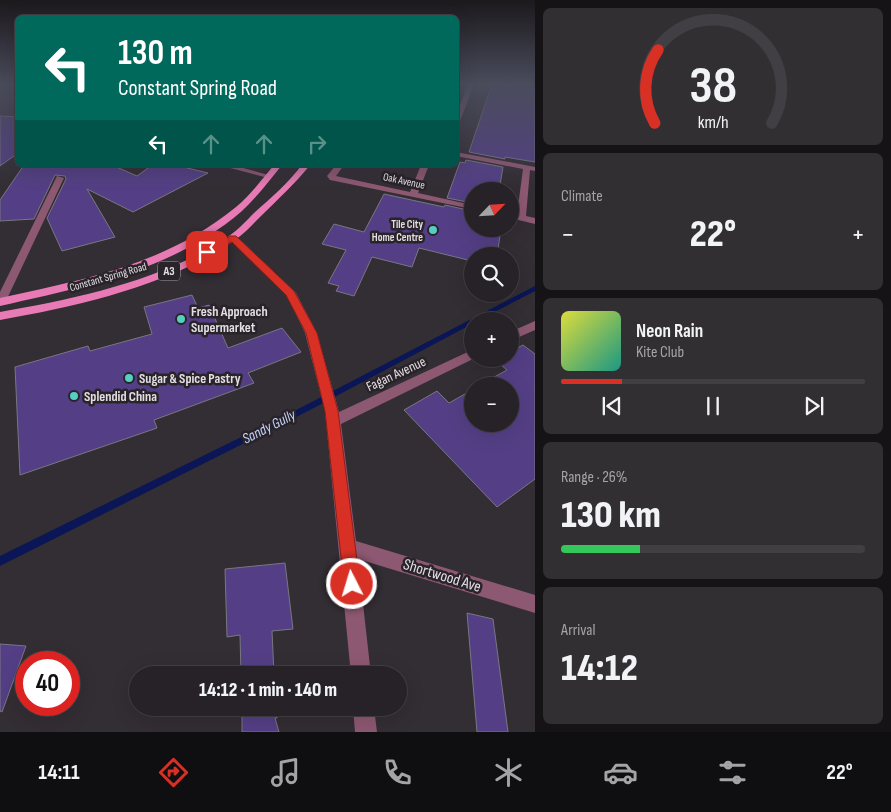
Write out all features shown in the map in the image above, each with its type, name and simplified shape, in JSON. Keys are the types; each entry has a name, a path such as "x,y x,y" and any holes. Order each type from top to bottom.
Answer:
{"main road":[{"name":"Constant Spring Road","path":"1,302 106,278 163,257 216,226 240,208 276,167"},
{"name":"Constant Spring Road","path":"0,316 46,308 144,282 194,259 233,238 295,179 304,167"}],"street":[{"path":"459,155 531,169 521,218 535,221"},
{"path":"231,167 268,176"},
{"name":"Oak Avenue","path":"339,167 332,178 464,205"},
{"path":"413,195 424,167"},
{"path":"1,302 60,178"},
{"path":"233,238 290,293 311,333 315,346 332,416 360,666"},
{"path":"519,333 535,325"},
{"name":"Fagan Avenue","path":"332,416 464,358"},
{"name":"Shortwood Ave","path":"348,547 535,604"},
{"path":"365,716 366,732"}],"shaded area":[{"path":"0,118 15,118 15,139 0,150"}],"building":[{"path":"0,118 15,118 15,155 0,166"},
{"path":"480,118 535,118 535,162 505,157 505,159 469,152"},
{"path":"466,160 503,167 500,182 464,182 464,201 447,198 460,162 465,163"},
{"path":"23,167 117,167 137,176 149,167 183,167 208,173 133,212 87,189 115,237 62,251 47,218 66,179 65,176 55,175 34,219 0,221 0,200"},
{"name":"Tile City Home Centre","path":"384,194 444,207 445,205 464,209 464,238 500,238 498,247 464,247 464,259 419,248 412,267 372,257 354,296 336,291 339,286 328,283 346,250 322,244 334,224 364,232"},
{"path":"192,295 198,308 209,305 228,348 282,328 301,352 248,373 254,383 154,420 157,428 20,475 15,367 88,346 90,351 152,334 144,307"},
{"path":"523,345 535,354 535,479 497,507 404,410 437,391 449,403 464,395 464,432 519,432 519,377 494,377 507,370 503,367 519,367 519,347"},
{"path":"285,563 293,629 272,631 274,666 241,666 240,635 227,637 225,569"},
{"path":"467,613 493,619 508,732 477,732"},
{"path":"0,644 26,646 24,651 15,651 15,676 2,712 0,711"},
{"path":"242,716 277,716 275,718 279,732 242,732"}],"waterway":[{"name":"Sandy Gully","path":"0,561 307,408 535,288"}],"place":[{"name":"Tile City Home Centre","path":"433,230"},
{"name":"Fresh Approach Supermarket","path":"181,319"},
{"name":"Sugar & Spice Pastry","path":"129,378"},
{"name":"Splendid China","path":"74,396"}],"route":[{"path":"207,252 233,238 290,293 311,333 332,411 352,584"}]}
